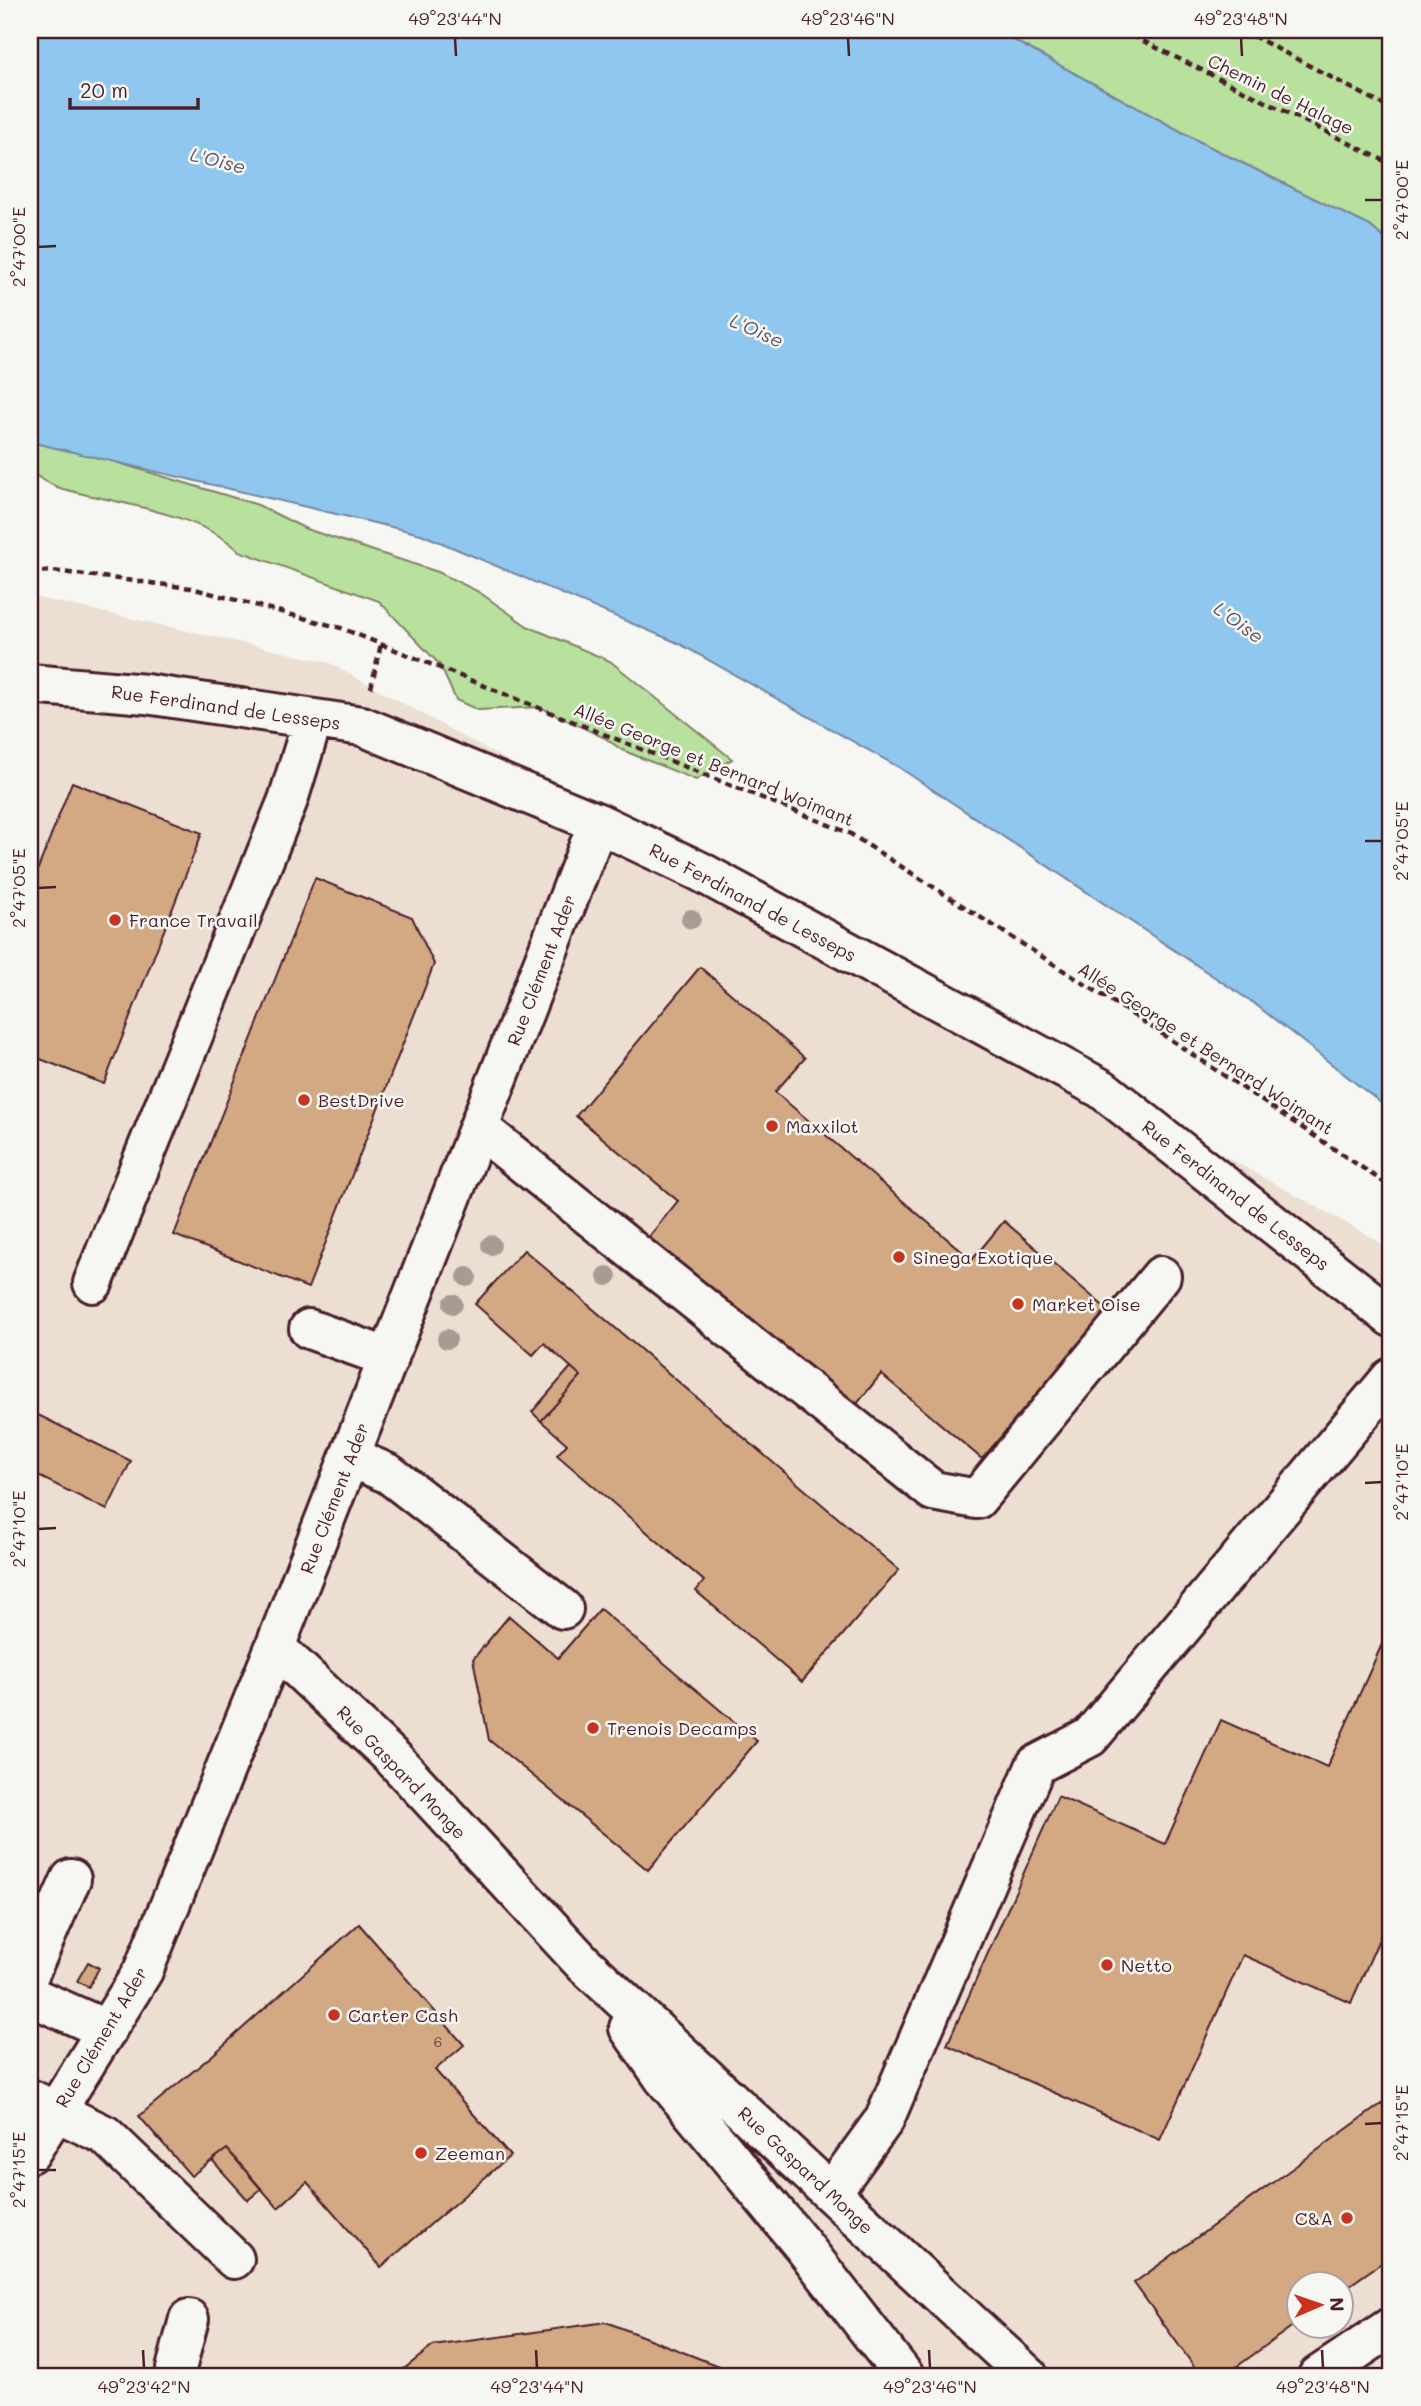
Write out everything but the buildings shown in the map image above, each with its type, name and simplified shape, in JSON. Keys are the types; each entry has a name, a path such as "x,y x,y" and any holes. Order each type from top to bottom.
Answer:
{"street":[{"name":"Rue Ferdinand de Lesseps","path":"30,684 146,694 362,726 598,823 699,871 1102,1089 1391,1317"},
{"path":"93,1283 289,800 313,719"},
{"name":"Rue Clément Ader","path":"30,2153 43,2106 107,2030 143,1971 275,1647 598,823"},
{"path":"479,1128 933,1491 977,1499 1161,1276"},
{"path":"309,1329 389,1358"},
{"path":"804,2247 838,2199 884,2120 1036,1765 1090,1737 1391,1378"},
{"path":"350,1457 389,1474 563,1609"},
{"name":"Rue Gaspard Monge","path":"275,1647 393,1758 583,1963 1028,2376"},
{"path":"30,1972 71,1879"},
{"name":"Rue Gaspard Monge","path":"583,1963 663,2077 804,2247 904,2376"},
{"path":"30,1996 107,2030"},
{"path":"43,2106 105,2135 234,2259"},
{"path":"178,2376 176,2369 189,2319"},
{"path":"1318,2376 1391,2327"}],"path":[{"name":"Chemin de Halage","path":"1121,30 1391,164"},
{"path":"1242,30 1391,109"},
{"name":"Allée George et Bernard Woimant","path":"30,572 53,571 191,588 341,628 849,833 1141,1020 1391,1187"}],"shaded area":[{"path":"30,596 328,662 1375,1239 1391,1256 1391,2376 30,2376"}],"green space":[{"path":"995,30 1391,30 1391,244 1370,226 1202,143"},
{"path":"30,439 49,442 258,505 306,529 438,572 479,592 527,626 610,661 732,759 696,780 622,750 605,738 540,707 478,710 456,700 440,665 379,601 239,551 222,538 180,518 55,486 30,472"}],"water":[{"name":"L'Oise","path":"30,30 995,30 1202,143 1370,226 1391,244 1391,1111 1255,1004 900,768 678,643 421,534 30,442"}],"place":[{"name":"France Travail","path":"115,920"},
{"name":"BestDrive","path":"304,1100"},
{"name":"Maxxilot","path":"772,1126"},
{"name":"Sinega Exotique","path":"899,1257"},
{"name":"Market Oise","path":"1018,1304"},
{"name":"Trenois Decamps","path":"593,1728"},
{"name":"Netto","path":"1107,1965"},
{"name":"Carter Cash","path":"334,2015"},
{"name":"Zeeman","path":"421,2153"},
{"name":"C&A","path":"1347,2218"}]}
